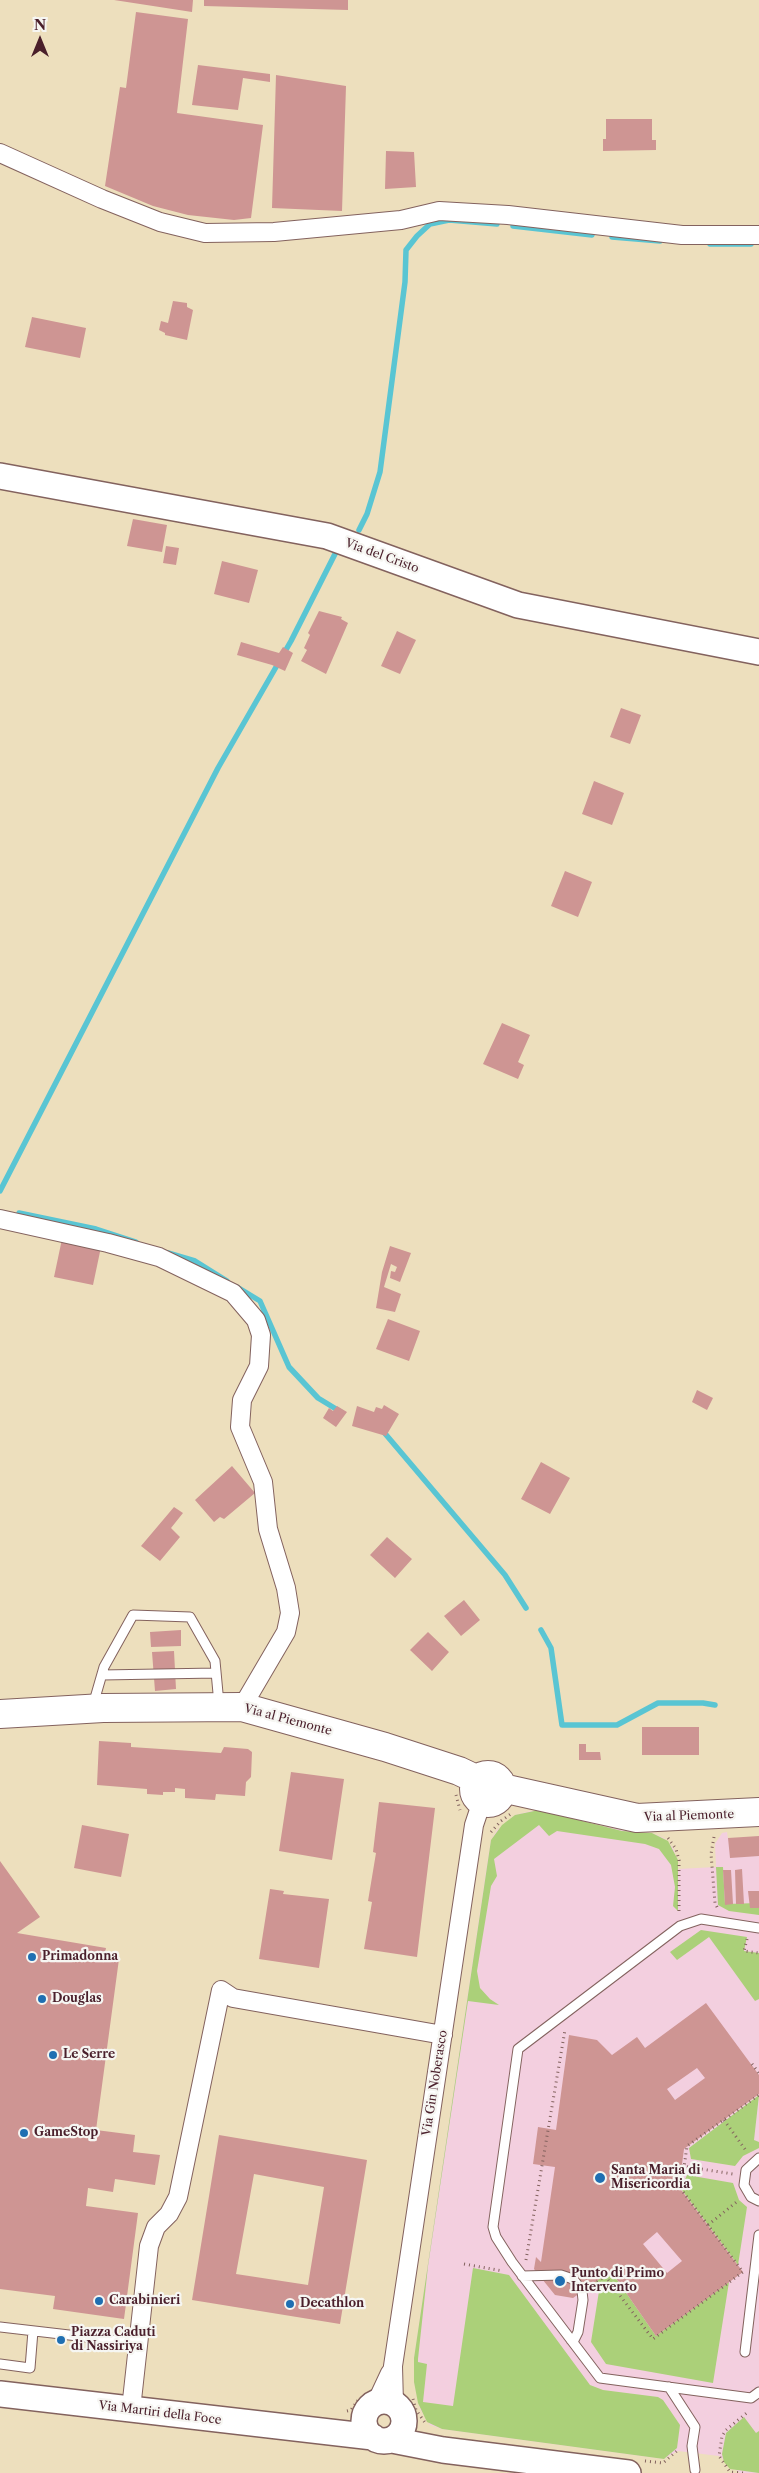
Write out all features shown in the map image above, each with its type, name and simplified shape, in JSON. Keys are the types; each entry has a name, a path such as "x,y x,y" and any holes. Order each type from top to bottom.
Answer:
{"main road":[{"name":"Via al Piemonte","path":"0,1714 92,1709 231,1707 385,1747 459,1772 487,1790 637,1818 759,1812"}],"street":[{"path":"0,153 102,199 160,222 205,233 274,232 401,220 439,211 508,215 682,235 759,235"},
{"name":"Via del Cristo","path":"0,476 327,536 518,605 759,652"},
{"path":"0,1219 100,1241 158,1257 233,1292 256,1320 261,1335 259,1366 242,1400 240,1426 263,1482 268,1529 286,1588 290,1613 286,1632 231,1707"},
{"name":"Via Gin Noberasco","path":"380,2414 393,2366 474,1825 487,1790"},
{"path":"130,2410 149,2246 156,2227 169,2214 178,2197 222,1990 234,1998 443,2035"},
{"name":"Via Martiri della Foce","path":"0,2394 320,2432 380,2414"},
{"path":"380,2414 443,2450 634,2466"}],"lane":[{"path":"92,1709 102,1675 133,1615 190,1617 215,1661 216,1673 231,1707"},
{"path":"102,1675 216,1673"},
{"path":"759,1928 701,1919 680,1926 518,2049 493,2227 496,2237 522,2276 600,2378 751,2398 759,2392"},
{"path":"759,2158 746,2170 744,2185 751,2197 759,2201"},
{"path":"744,2352 759,2235"},
{"path":"522,2276 561,2275 572,2278 582,2291 578,2332 574,2340 571,2340"},
{"path":"0,2327 138,2343"},
{"path":"0,2364 30,2368 34,2331"},
{"path":"669,2387 695,2427 692,2446 695,2470"}],"path":[{"path":"452,1788 459,1802 459,1815"},
{"path":"488,1839 495,1827 514,1812"},
{"path":"718,1832 713,1840 711,1854 715,1903 720,1911"},
{"path":"665,1836 673,1845 679,1860 680,1913 676,1919"},
{"path":"738,1935 747,1937 744,1951 759,1953"},
{"path":"525,2263 566,2024 559,2029"},
{"path":"752,2064 759,2073"},
{"path":"591,2289 590,2287 605,2276 653,2339 743,2272 681,2189 683,2166 688,2146 759,2095"},
{"path":"724,2120 747,2153"},
{"path":"683,2166 734,2174"},
{"path":"708,2225 739,2200"},
{"path":"464,2264 507,2272"},
{"path":"741,2473 730,2472 722,2462 719,2456 722,2436 726,2430 752,2408"},
{"path":"380,2414 416,2410 429,2427"},
{"path":"634,2466 663,2463 677,2453 679,2442"}],"shaded area":[{"name":"Santa Maria di Misericordia","path":"531,1811 547,1811 601,1826 652,1833 664,1838 674,1849 678,1869 716,1867 715,1844 722,1833 727,1832 728,1839 759,1837 759,2473 740,2473 719,2456 678,2451 664,2459 442,2429 430,2425 420,2409 414,2382 414,2358 491,1840 497,1830 515,1815"}],"green space":[{"path":"539,1810 622,1831 652,1833 668,1841 678,1860 678,1911 673,1906 675,1887 671,1865 659,1849 645,1844 557,1831 549,1836 539,1825 494,1859 497,1876 491,1886 477,1971 480,1988 490,1999 499,2005 468,2001 428,2266 418,2359 418,2362 427,2364 423,2402 453,2406 473,2268 509,2275 590,2385 603,2390 658,2397 663,2400 680,2425 677,2448 664,2459 442,2429 427,2422 418,2403 414,2382 414,2358 491,1840 502,1825 515,1815"},
{"path":"716,1867 723,1867 725,1904 759,1903 759,1915 729,1911 718,1905"},
{"path":"701,1930 747,1937 744,1951 759,1953 759,1999 755,2001 709,1937 677,1960 670,1952"},
{"path":"759,2095 754,2140 759,2142 759,2148 743,2156 735,2166 691,2159 689,2148"},
{"path":"687,2175 733,2183 739,2200 747,2207 738,2265 681,2189"},
{"path":"611,2271 656,2336 729,2282 713,2383 606,2364 591,2342 599,2291 594,2282"},
{"path":"744,2417 756,2433 759,2431 759,2473 730,2469 724,2462 722,2454 726,2433"}],"building":[{"path":"114,0 193,0 192,12"},
{"path":"204,0 348,0 348,10 204,6"},
{"path":"136,12 188,19 177,113 263,125 251,218 234,220 188,215 153,206 105,186 120,87 126,88"},
{"path":"198,65 270,74 270,82 243,78 238,110 192,105"},
{"path":"276,75 346,86 342,211 272,208"},
{"path":"606,119 652,119 652,140 656,140 656,150 603,151 603,139 606,139"},
{"path":"386,151 414,152 416,187 385,189"},
{"path":"173,301 187,303 187,307 193,310 187,340 165,335 165,333 159,330 161,321 168,323"},
{"path":"32,317 86,328 80,358 25,347"},
{"path":"133,519 167,525 162,552 127,546"},
{"path":"166,546 179,548 176,565 163,563"},
{"path":"222,561 258,570 249,603 214,594"},
{"path":"319,611 342,617 341,619 348,623 326,674 301,661 307,650 304,648 310,635 308,633"},
{"path":"397,631 416,640 400,674 381,666"},
{"path":"241,642 279,653 283,647 293,653 285,671 272,665 237,655"},
{"path":"621,708 641,715 630,744 610,737"},
{"path":"594,781 624,793 612,825 582,814"},
{"path":"565,871 592,882 578,917 551,906"},
{"path":"502,1023 530,1035 518,1062 524,1065 518,1079 483,1064"},
{"path":"62,1239 101,1247 93,1285 54,1277"},
{"path":"390,1246 411,1253 400,1282 390,1278 391,1271 395,1272 397,1267 391,1264 384,1287 401,1294 395,1312 376,1308 382,1272"},
{"path":"388,1319 420,1331 409,1361 376,1349"},
{"path":"697,1390 713,1398 707,1410 692,1402"},
{"path":"384,1405 399,1414 386,1436 352,1426 357,1406 374,1412 376,1407 382,1409"},
{"path":"337,1406 347,1412 336,1427 323,1418 329,1408 333,1411"},
{"path":"541,1462 570,1478 550,1514 521,1499"},
{"path":"232,1466 255,1493 224,1519 220,1517 214,1522 195,1500"},
{"path":"174,1507 183,1513 171,1528 180,1537 160,1561 141,1546"},
{"path":"387,1537 412,1559 395,1578 370,1555"},
{"path":"464,1600 480,1620 461,1636 444,1616"},
{"path":"181,1630 181,1646 151,1647 150,1632"},
{"path":"428,1632 449,1652 432,1671 410,1650"},
{"path":"174,1651 176,1689 155,1691 152,1652"},
{"path":"642,1727 699,1727 699,1755 642,1755"},
{"path":"99,1741 131,1743 131,1747 221,1753 224,1747 248,1749 252,1752 251,1777 246,1782 245,1796 216,1794 215,1800 185,1798 185,1789 175,1788 175,1792 163,1792 163,1795 147,1794 147,1789 97,1785"},
{"path":"579,1744 586,1744 586,1752 600,1752 601,1760 579,1760"},
{"path":"291,1772 344,1779 332,1860 279,1851"},
{"path":"379,1802 435,1808 417,1957 364,1949 372,1902 368,1901 376,1853 373,1852"},
{"path":"82,1825 129,1834 121,1877 74,1868"},
{"path":"759,1836 759,1856 730,1858 728,1838"},
{"name":"Le Serre","path":"0,1861 40,1917 17,1933 106,1948 104,1958 119,1959 96,2130 135,2135 133,2152 160,2155 155,2185 115,2179 113,2192 88,2188 86,2206 138,2213 124,2319 53,2309 55,2296 0,2289"},
{"path":"742,1869 744,1904 736,1904 735,1870"},
{"path":"723,1870 731,1870 733,1904 725,1905"},
{"path":"270,1889 284,1891 283,1894 329,1899 319,1968 259,1959"},
{"path":"748,1891 759,1891 759,1908 750,1908"},
{"path":"706,2003 759,2075 759,2094 684,2149 679,2187 743,2272 656,2336 611,2271 573,2298 555,2295 534,2269 536,2257 541,2262 555,2167 533,2164 538,2127 556,2130 569,2035 597,2040 612,2055 637,2037 645,2048","holes":["697,2068 705,2078 675,2100 667,2089","657,2232 682,2261 667,2273 643,2244"]},
{"path":"219,2135 367,2160 340,2324 192,2300","holes":["254,2174 324,2187 308,2285 236,2274"]}],"waterway":[{"path":"359,530 367,514 380,472 405,282 406,250 430,224 449,220 497,224"},
{"path":"513,226 592,235"},
{"path":"612,237 660,241"},
{"path":"710,244 751,244"},
{"path":"0,1191 218,768 291,641 337,550 340,550"},
{"path":"19,1213 96,1229 136,1242"},
{"path":"168,1253 195,1261 227,1281"},
{"path":"237,1287 260,1301 289,1367 318,1398 341,1412"},
{"path":"382,1430 505,1575 526,1608"},
{"path":"541,1630 551,1648 562,1725 617,1725 658,1703 703,1703 715,1705"}],"place":[{"name":"Primadonna","path":"32,1957"},
{"name":"Douglas","path":"42,1999"},
{"name":"Le Serre","path":"53,2055"},
{"name":"GameStop","path":"24,2133"},
{"name":"Santa Maria di Misericordia","path":"600,2178"},
{"name":"Punto di Primo Intervento","path":"560,2281"},
{"name":"Carabinieri","path":"99,2301"},
{"name":"Decathlon","path":"290,2304"},
{"name":"Piazza Caduti di Nassiriya","path":"61,2340"}]}
